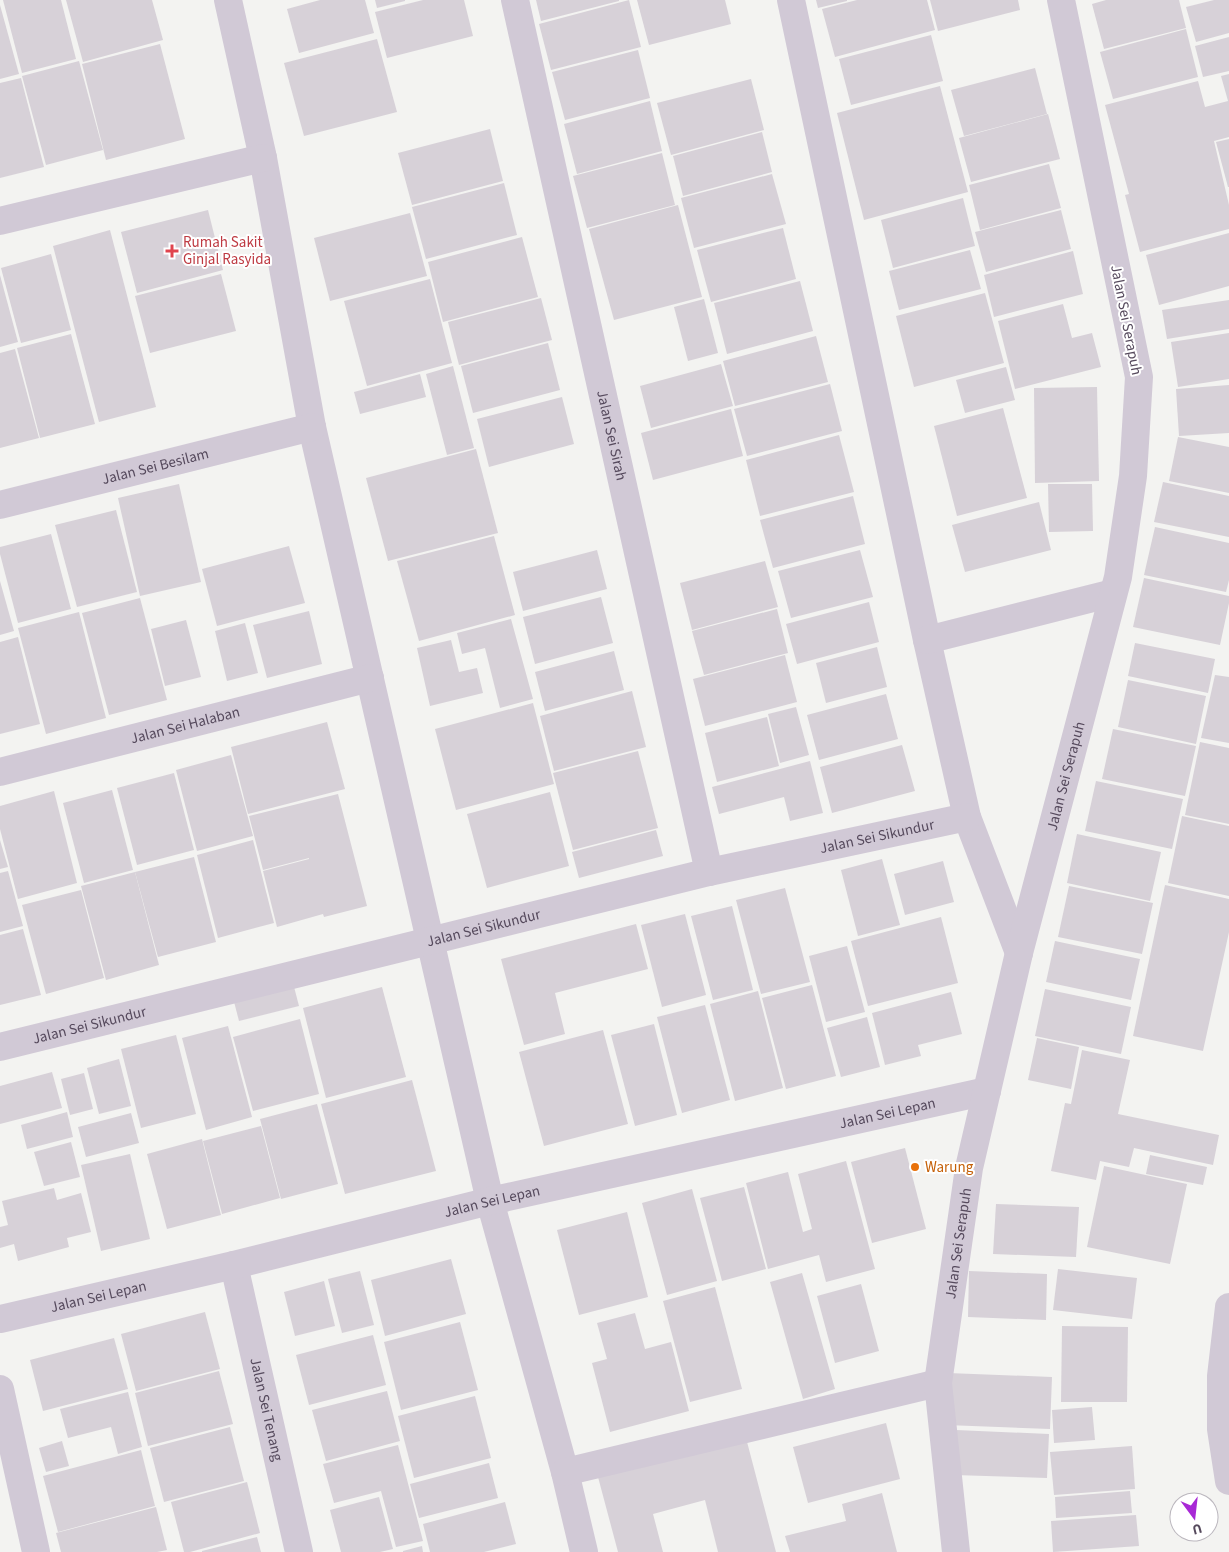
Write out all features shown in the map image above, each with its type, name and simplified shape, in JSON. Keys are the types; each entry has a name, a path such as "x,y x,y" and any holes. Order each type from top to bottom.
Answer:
{"street":[{"path":"228,0 263,158 312,427 430,942 490,1201 565,1472 584,1552"},
{"name":"Jalan Sei Sirah","path":"515,0 709,872"},
{"path":"792,0 927,640 967,817 1019,953"},
{"name":"Jalan Sei Serapuh","path":"956,1552 938,1383 969,1168 1019,953 1118,577 1133,476 1139,377 1061,0"},
{"path":"0,221 263,158"},
{"name":"Jalan Sei Besilam","path":"0,505 312,427"},
{"path":"927,640 1113,593"},
{"name":"Jalan Sei Halaban","path":"0,772 370,678"},
{"name":"Jalan Sei Sikundur","path":"0,1047 709,872 967,817"},
{"name":"Jalan Sei Lepan","path":"0,1319 234,1265 490,1201 987,1090"},
{"name":"Jalan Sei Tenang","path":"234,1265 299,1552"},
{"path":"1229,1307 1221,1376 1221,1429 1229,1481"},
{"path":"565,1472 938,1383"},
{"path":"0,1389 36,1552"}],"building":[{"path":"3,0 61,0 76,59 22,73"},
{"path":"66,0 152,0 163,40 83,62"},
{"path":"320,0 365,0 374,33 299,53 287,9"},
{"path":"375,0 405,0 405,1 377,8"},
{"path":"423,0 464,0 473,36 387,58 375,12"},
{"path":"536,0 619,0 619,1 541,21"},
{"path":"629,0 641,47 551,70 539,24"},
{"path":"637,0 725,0 731,24 649,45"},
{"path":"816,0 847,0 847,1 818,8"},
{"path":"857,0 927,0 935,30 835,57 822,9"},
{"path":"930,0 1018,0 1020,10 938,31"},
{"path":"1106,0 1179,0 1186,28 1104,49 1092,4"},
{"path":"1214,0 1229,0 1229,33 1196,42 1186,7"},
{"path":"0,5 19,74 0,79"},
{"path":"1186,29 1198,77 1113,99 1100,52"},
{"path":"931,35 943,81 851,105 839,59"},
{"path":"1229,37 1229,71 1203,77 1195,46"},
{"path":"377,39 397,112 304,136 284,63"},
{"path":"160,44 185,139 106,160 82,64"},
{"path":"638,50 650,98 565,120 552,72"},
{"path":"79,61 103,150 46,165 22,76"},
{"path":"1035,68 1047,114 964,136 951,90"},
{"path":"1229,74 1229,137 1214,141 1229,205 1229,229 1140,252 1125,195 1129,194 1105,105 1198,81 1205,107 1228,101 1221,76"},
{"path":"21,78 44,167 0,178 0,83"},
{"path":"751,79 764,130 671,155 657,103"},
{"path":"940,86 968,192 864,220 837,113"},
{"path":"650,101 662,151 577,174 564,124"},
{"path":"1048,114 1060,159 971,182 959,138"},
{"path":"490,129 503,181 412,205 398,153"},
{"path":"762,132 772,172 683,196 673,156"},
{"path":"1229,139 1229,187 1228,187 1216,142"},
{"path":"662,153 675,205 587,228 573,176"},
{"path":"1049,164 1061,208 980,230 969,185"},
{"path":"772,174 786,224 694,248 681,198"},
{"path":"504,183 517,235 426,259 412,207"},
{"path":"963,198 975,246 893,268 881,220"},
{"path":"678,205 702,297 614,320 589,229"},
{"name":"Rumah Sakit Ginjal Rasyida","path":"208,210 223,270 137,293 121,232"},
{"path":"1061,210 1071,249 986,272 975,232"},
{"path":"410,213 427,276 330,301 314,238"},
{"path":"783,228 796,279 711,302 697,250"},
{"path":"110,230 156,407 99,422 53,246"},
{"path":"1229,233 1229,286 1159,305 1146,255"},
{"path":"522,237 538,297 443,322 428,262"},
{"path":"970,250 981,289 899,310 889,271"},
{"path":"1073,251 1083,294 994,317 984,275"},
{"path":"51,254 71,330 21,343 1,268"},
{"path":"221,274 236,331 150,353 135,296"},
{"path":"0,275 18,342 0,347"},
{"path":"430,279 452,363 367,386 344,301"},
{"path":"800,281 813,331 727,354 714,303"},
{"path":"985,293 1004,363 914,387 896,316"},
{"path":"541,298 552,340 459,365 448,322"},
{"path":"704,299 718,353 688,361 674,307"},
{"path":"1229,300 1229,329 1167,339 1162,310"},
{"path":"1063,304 1072,338 1092,333 1101,367 1015,389 998,321"},
{"path":"1229,333 1229,379 1178,387 1171,342"},
{"path":"71,334 95,424 40,438 17,348"},
{"path":"816,336 828,382 735,406 723,361"},
{"path":"548,343 560,390 473,413 461,366"},
{"path":"15,349 39,438 0,448 0,353"},
{"path":"721,364 733,406 651,428 640,386"},
{"path":"453,366 474,448 447,455 426,374"},
{"path":"1006,367 1015,400 965,413 956,380"},
{"path":"420,374 426,397 360,414 354,392"},
{"path":"830,384 842,431 747,456 734,409"},
{"path":"1229,385 1229,433 1179,436 1176,389"},
{"path":"1097,387 1099,481 1035,483 1034,388"},
{"path":"562,397 574,444 489,467 477,419"},
{"path":"1003,408 1027,498 957,516 934,426"},
{"path":"731,409 743,456 653,480 641,433"},
{"path":"839,435 854,492 760,516 746,460"},
{"path":"1178,437 1229,447 1229,493 1169,481"},
{"path":"476,449 498,533 388,561 366,478"},
{"path":"1163,482 1229,496 1229,537 1154,522"},
{"path":"179,484 201,582 140,596 118,498"},
{"path":"1048,484 1092,484 1093,531 1049,532"},
{"path":"853,496 865,544 773,568 760,520"},
{"path":"1039,502 1051,550 965,572 952,525"},
{"path":"116,510 137,592 77,607 55,525"},
{"path":"1155,527 1229,543 1229,580 1226,592 1144,575"},
{"path":"51,534 71,609 18,623 0,554 0,547"},
{"path":"494,536 515,615 419,641 397,561"},
{"path":"289,546 305,603 217,626 202,569"},
{"path":"597,550 607,589 523,611 513,572"},
{"path":"860,550 873,597 791,618 778,571"},
{"path":"765,561 778,607 692,630 680,583"},
{"path":"1144,578 1229,596 1220,645 1133,627"},
{"path":"0,581 14,631 0,635"},
{"path":"601,597 613,643 535,664 523,617"},
{"path":"140,598 167,700 109,715 82,613"},
{"path":"869,602 879,642 797,664 786,624"},
{"path":"777,609 788,653 704,675 692,631"},
{"path":"309,611 322,664 267,678 253,625"},
{"path":"79,612 106,718 46,734 18,628"},
{"path":"511,619 533,699 500,708 485,648 462,654 457,633"},
{"path":"186,620 201,677 165,686 151,629"},
{"path":"245,623 258,673 227,681 215,631"},
{"path":"18,637 40,724 0,734 0,642"},
{"path":"451,640 459,672 477,668 483,693 430,706 417,648"},
{"path":"1135,643 1215,659 1208,693 1128,676"},
{"path":"877,647 887,687 826,703 816,663"},
{"path":"614,651 624,690 545,711 535,672"},
{"path":"785,655 797,702 705,726 693,679"},
{"path":"1215,675 1229,677 1229,743 1201,738"},
{"path":"1128,680 1206,696 1196,744 1118,727"},
{"path":"632,691 646,747 554,771 540,716"},
{"path":"886,694 898,739 819,760 807,715"},
{"path":"533,703 554,784 456,810 435,729"},
{"path":"796,707 809,755 780,763 768,714"},
{"path":"767,717 779,766 717,782 705,733"},
{"path":"327,722 345,789 248,814 231,747"},
{"path":"1113,729 1196,746 1185,796 1102,779"},
{"path":"1200,742 1229,748 1229,824 1185,815"},
{"path":"902,745 915,791 832,813 820,767"},
{"path":"638,751 658,828 573,850 553,773"},
{"path":"231,755 253,836 197,851 176,770"},
{"path":"810,761 823,813 790,821 784,797 719,814 712,787"},
{"path":"174,773 194,850 137,865 117,788"},
{"path":"1096,781 1183,799 1172,849 1085,831"},
{"path":"112,790 133,870 84,883 63,803"},
{"path":"54,791 77,883 18,899 0,829 0,806"},
{"path":"550,792 569,866 487,888 467,814"},
{"path":"338,794 367,906 324,917 323,914 277,927 263,871 309,858 263,870 249,816"},
{"path":"1182,816 1229,826 1229,896 1168,883"},
{"path":"656,830 663,856 579,878 572,852"},
{"path":"1077,834 1161,852 1150,901 1067,883"},
{"path":"0,840 8,867 0,869"},
{"path":"253,840 274,923 218,938 197,855"},
{"path":"194,857 216,942 158,957 135,872"},
{"path":"882,859 900,925 858,936 841,870"},
{"path":"943,861 954,902 905,915 894,874"},
{"path":"8,871 23,926 0,932 0,873"},
{"path":"135,872 159,965 106,980 81,886"},
{"path":"1165,885 1229,899 1229,932 1203,1051 1133,1036"},
{"path":"1069,886 1153,903 1142,954 1058,937"},
{"path":"785,888 810,982 761,994 736,900"},
{"path":"81,890 104,978 46,994 22,905"},
{"path":"732,906 753,990 713,1000 691,916"},
{"path":"685,914 706,995 662,1007 641,925"},
{"path":"941,917 958,983 868,1006 851,941"},
{"path":"636,924 648,969 555,993 565,1034 524,1045 501,959"},
{"path":"23,929 41,995 0,1005 0,935"},
{"path":"1055,941 1140,959 1131,1000 1046,982"},
{"path":"847,946 865,1012 826,1022 809,956"},
{"path":"292,979 299,1006 239,1021 232,994"},
{"path":"812,985 836,1076 786,1089 762,998"},
{"path":"382,987 406,1077 326,1098 303,1008"},
{"path":"1045,989 1131,1007 1121,1054 1035,1036"},
{"path":"758,991 783,1088 735,1101 710,1004"},
{"path":"951,992 962,1034 918,1045 921,1056 885,1065 872,1013"},
{"path":"705,1005 730,1100 682,1113 657,1017"},
{"path":"867,1017 880,1067 841,1077 827,1028"},
{"path":"300,1019 319,1094 253,1111 233,1037"},
{"path":"654,1024 677,1115 635,1126 611,1035"},
{"path":"228,1026 252,1117 206,1130 182,1038"},
{"path":"603,1030 628,1124 544,1146 519,1052"},
{"path":"176,1035 196,1114 141,1128 121,1049"},
{"path":"1037,1038 1079,1047 1071,1089 1028,1080"},
{"path":"1082,1050 1130,1060 1118,1114 1219,1135 1213,1165 1134,1148 1129,1167 1100,1161 1096,1180 1051,1171 1065,1103 1071,1104"},
{"path":"119,1059 131,1106 99,1114 87,1068"},
{"path":"52,1072 62,1108 0,1124 0,1086"},
{"path":"84,1073 93,1109 70,1115 61,1079"},
{"path":"412,1080 436,1171 345,1194 321,1104"},
{"path":"317,1104 338,1184 281,1199 260,1119"},
{"path":"67,1112 73,1137 27,1149 21,1125"},
{"path":"131,1113 139,1143 86,1157 78,1127"},
{"path":"261,1126 280,1198 222,1214 203,1141"},
{"path":"202,1139 221,1215 167,1229 147,1154"},
{"path":"71,1142 80,1177 44,1186 34,1152"},
{"path":"905,1148 926,1229 872,1243 851,1162"},
{"path":"130,1154 150,1239 101,1251 81,1165"},
{"path":"1150,1155 1207,1167 1203,1185 1146,1174"},
{"path":"846,1161 875,1269 826,1282 819,1255 768,1269 746,1183 788,1172 803,1232 812,1229 798,1174"},
{"path":"1104,1166 1187,1184 1170,1264 1087,1247"},
{"path":"744,1187 766,1269 722,1281 700,1198"},
{"path":"54,1188 57,1200 81,1193 91,1232 67,1238 69,1247 18,1261 14,1244 0,1248 0,1227 8,1225 2,1201"},
{"path":"692,1189 717,1281 667,1295 642,1203"},
{"path":"996,1204 1079,1207 1076,1257 993,1254"},
{"path":"627,1212 648,1297 579,1315 557,1230"},
{"path":"451,1259 466,1314 385,1336 371,1280"},
{"path":"1058,1269 1137,1278 1132,1319 1053,1310"},
{"path":"360,1271 374,1325 342,1333 328,1279"},
{"path":"969,1271 1047,1274 1046,1320 968,1317"},
{"path":"802,1273 835,1389 803,1399 770,1282"},
{"path":"324,1281 335,1326 295,1336 284,1292"},
{"path":"861,1284 879,1351 835,1363 817,1296"},
{"path":"715,1287 742,1389 690,1402 663,1301"},
{"path":"205,1312 220,1369 136,1391 121,1334"},
{"path":"635,1313 645,1349 671,1342 689,1411 610,1432 592,1363 607,1359 597,1323"},
{"path":"460,1322 478,1390 401,1410 384,1342"},
{"path":"1062,1326 1128,1327 1127,1402 1061,1402"},
{"path":"373,1335 386,1385 309,1405 296,1355"},
{"path":"114,1338 128,1389 43,1411 30,1360"},
{"path":"219,1371 233,1424 148,1446 135,1393"},
{"path":"948,1373 1052,1377 1050,1429 946,1425"},
{"path":"387,1391 400,1441 326,1461 312,1410"},
{"path":"128,1392 142,1447 118,1454 111,1427 68,1438 60,1409"},
{"path":"475,1396 491,1458 414,1478 398,1416"},
{"path":"1092,1407 1095,1440 1054,1443 1052,1410"},
{"path":"886,1423 900,1479 808,1503 793,1447"},
{"path":"230,1427 244,1481 164,1502 150,1448"},
{"path":"956,1430 1049,1434 1047,1478 954,1475"},
{"path":"746,1438 776,1552 718,1552 705,1500 653,1514 663,1552 618,1552 598,1477"},
{"path":"62,1441 69,1466 46,1472 39,1448"},
{"path":"398,1445 423,1541 396,1547 381,1491 334,1503 323,1464"},
{"path":"1132,1446 1135,1489 1054,1495 1050,1452"},
{"path":"141,1450 155,1506 58,1532 43,1476"},
{"path":"489,1463 498,1498 419,1518 410,1484"},
{"path":"247,1482 260,1533 184,1552 171,1502"},
{"path":"1130,1491 1132,1513 1056,1518 1055,1497"},
{"path":"882,1493 897,1552 790,1552 785,1536 846,1521 842,1504"},
{"path":"379,1497 393,1549 380,1552 341,1552 330,1510"},
{"path":"505,1502 516,1544 484,1552 430,1552 423,1524"},
{"path":"156,1507 167,1550 157,1552 61,1552 56,1533"},
{"path":"1136,1515 1139,1546 1053,1552 1051,1521"},
{"path":"257,1537 261,1552 202,1552 202,1551"},
{"path":"422,1546 423,1552 403,1552 403,1551"}],"place":[{"name":"Rumah Sakit Ginjal Rasyida","path":"172,251"},
{"name":"Warung","path":"915,1167"}]}
